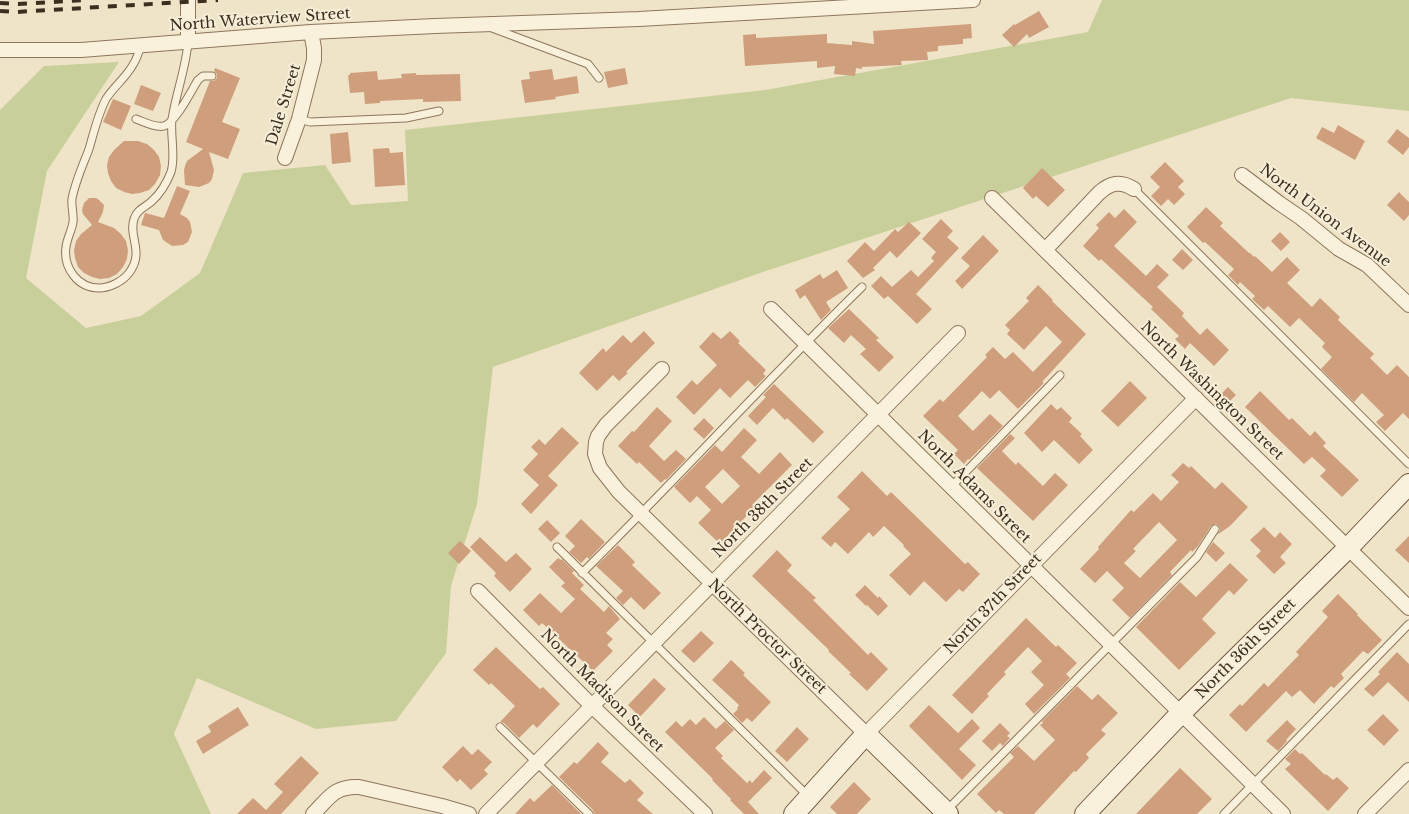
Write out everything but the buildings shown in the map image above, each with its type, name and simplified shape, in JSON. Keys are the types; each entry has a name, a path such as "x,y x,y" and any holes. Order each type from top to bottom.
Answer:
{"street":[{"path":"188,0 188,42"},
{"name":"North Waterview Street","path":"0,50 81,50 311,32 639,18 973,0"},
{"name":"Dale Street","path":"285,158 314,60 311,32"},
{"name":"North Union Avenue","path":"1242,175 1301,218 1339,249 1368,265 1409,305"},
{"path":"1045,250 1098,193 1107,186 1120,183 1134,189"},
{"name":"North Washington Street","path":"992,198 1409,608"},
{"name":"North Adams Street","path":"771,309 1283,814"},
{"name":"North 38th Street","path":"486,814 958,333"},
{"name":"North Proctor Street","path":"662,369 606,425 598,436 595,454 600,468 619,492 946,813"},
{"name":"North 37th Street","path":"794,814 866,734 1196,398"},
{"name":"North 36th Street","path":"1085,814 1181,713 1348,548 1409,484"},
{"name":"North Madison Street","path":"478,591 592,706 705,814"},
{"path":"1365,814 1409,770"},
{"path":"313,814 333,793 350,787 438,810 470,814"}],"lane":[{"path":"482,24 588,64 599,78"},
{"path":"141,45 135,63 105,100 97,119 72,200 73,222 66,247 66,257 70,271 76,279 85,286 93,288 105,288 118,282 128,274 134,264 136,252 133,222 136,214 154,199 170,172 173,157 172,121 187,56 188,42"},
{"path":"136,119 160,126 167,124 172,121 198,80 203,76 212,76"},
{"path":"298,119 310,122 406,118 439,111"},
{"path":"1134,189 1409,464"},
{"path":"582,573 642,514 805,343 862,287"},
{"path":"951,487 1060,375"},
{"path":"946,813 1197,557 1215,529"},
{"path":"557,548 809,797"},
{"path":"1224,814 1409,624"},
{"path":"500,727 589,814"}],"green space":[{"path":"1102,0 1409,0 1409,111 1291,98 763,272 493,367 477,504 451,586 446,653 396,721 316,729 197,678 174,734 211,814 0,814 0,110 44,66 119,62 47,171 26,278 86,328 141,316 200,273 243,173 325,165 351,205 408,201 405,130 765,90 1088,32"}],"railway":[{"path":"0,3 18,4 86,0"},
{"path":"0,11 16,12 218,0"}]}
